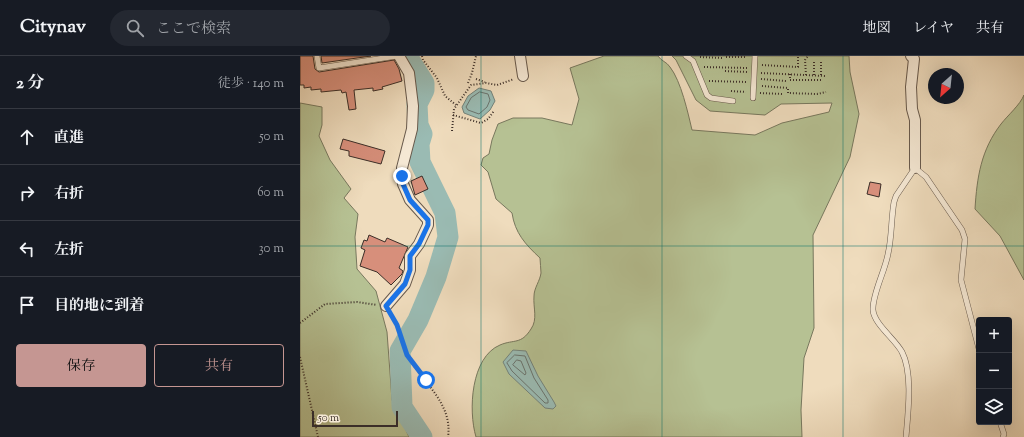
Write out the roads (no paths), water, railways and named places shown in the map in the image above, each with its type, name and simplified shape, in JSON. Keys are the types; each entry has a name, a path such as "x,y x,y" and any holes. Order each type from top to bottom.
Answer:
{"street":[{"path":"386,306 405,284 410,270 410,256 419,244 428,225 428,220 410,200 403,184 402,168 412,129 413,106 409,73 398,56"},
{"path":"520,56 524,76"},
{"path":"911,56 914,59 911,87 912,109 915,120 915,168"}],"lane":[{"path":"317,56 319,68 398,56"},
{"path":"686,56 693,61 707,96 711,98 733,101"},
{"path":"753,98 755,57"},
{"path":"906,437 907,366 902,352 875,319 873,310 875,293 883,275 889,253 894,202 896,196 915,168 926,177 962,230 965,238 961,280 976,338"},
{"path":"1001,425 1004,434 1002,437"}],"water":[{"path":"479,88 491,91 495,101 490,110 480,119 464,113 462,107 468,96"},
{"path":"513,350 526,351 538,376 556,406 553,409 545,408 509,374 503,362"}],"waterway":[{"path":"407,56 424,83 424,90 417,104 418,125 422,134 419,144 420,162 445,213 448,237 436,277 418,320 400,351 402,407 422,437"}]}
